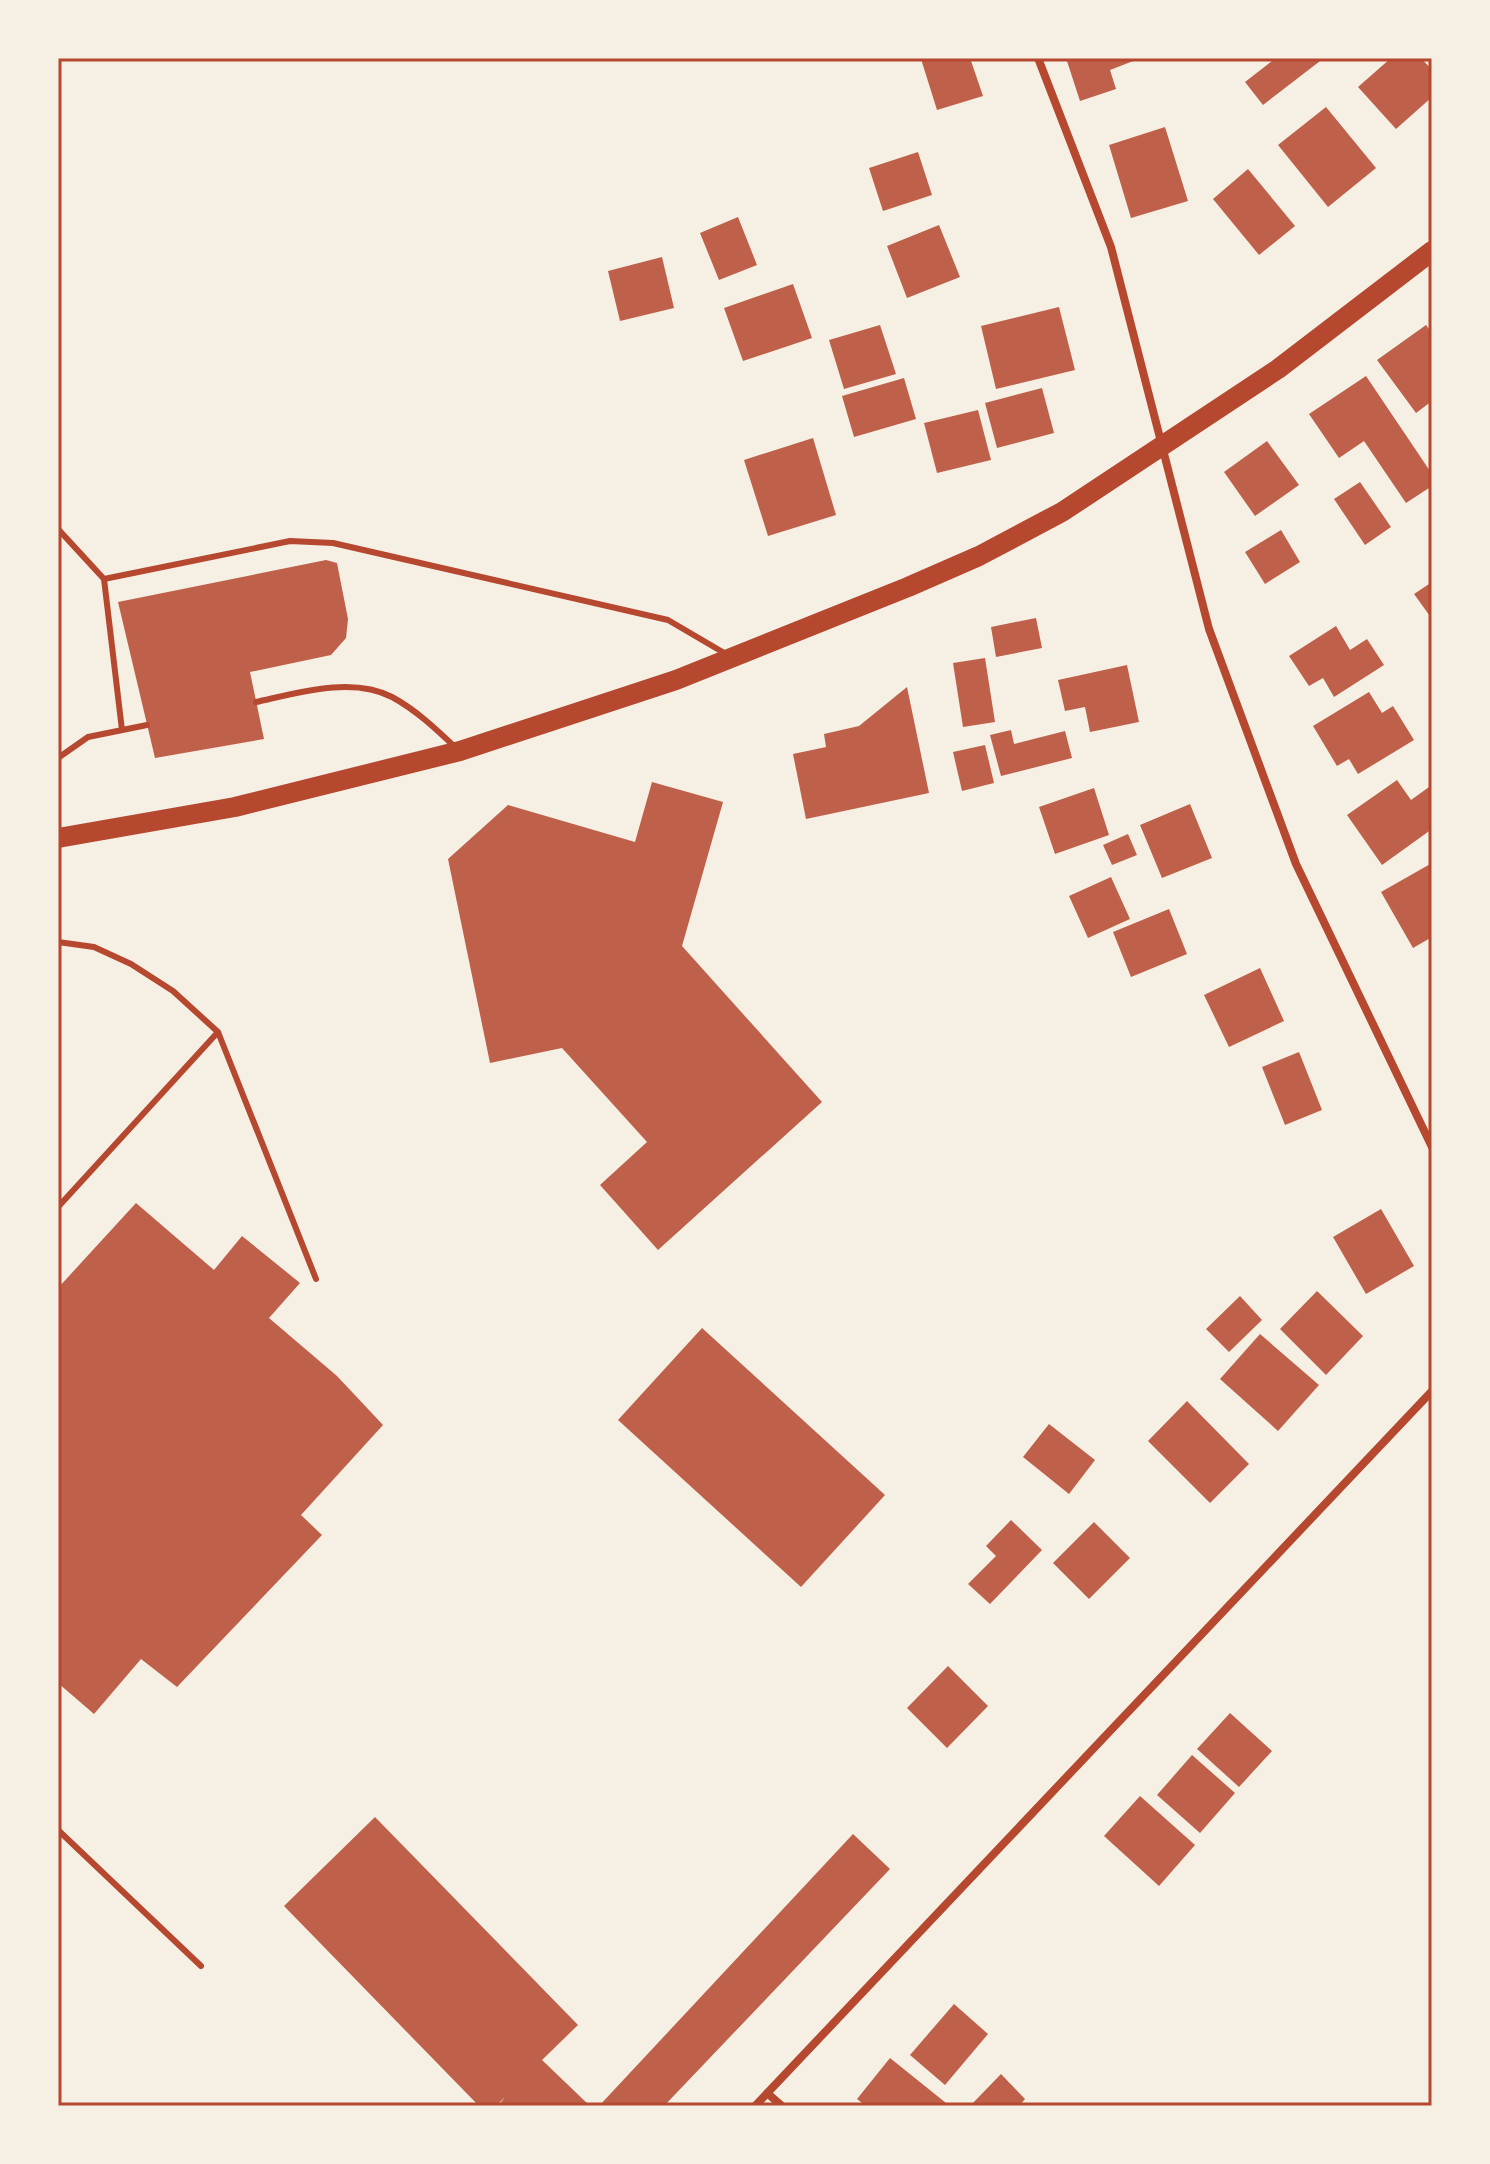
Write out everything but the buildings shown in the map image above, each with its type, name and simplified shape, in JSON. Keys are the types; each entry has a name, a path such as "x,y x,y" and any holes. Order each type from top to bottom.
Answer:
{"main road":[{"path":"58,838 235,807 460,751 617,701 908,587 979,556 1062,512 1278,369 1432,251"}],"street":[{"path":"1038,58 1111,247 1209,629 1296,864 1432,1147"},
{"path":"755,2106 1432,1391"},
{"path":"767,2093 782,2106"}],"lane":[{"path":"58,529 104,579 122,730"},
{"path":"104,579 290,541 333,543 668,620 731,658"},
{"path":"256,702 315,689 356,688 389,695 419,714 460,751"},
{"path":"58,758 88,737 147,725"},
{"path":"58,942 94,947 131,964 173,991 218,1032 316,1279"},
{"path":"58,1207 218,1032"},
{"path":"58,1830 201,1966"}]}
